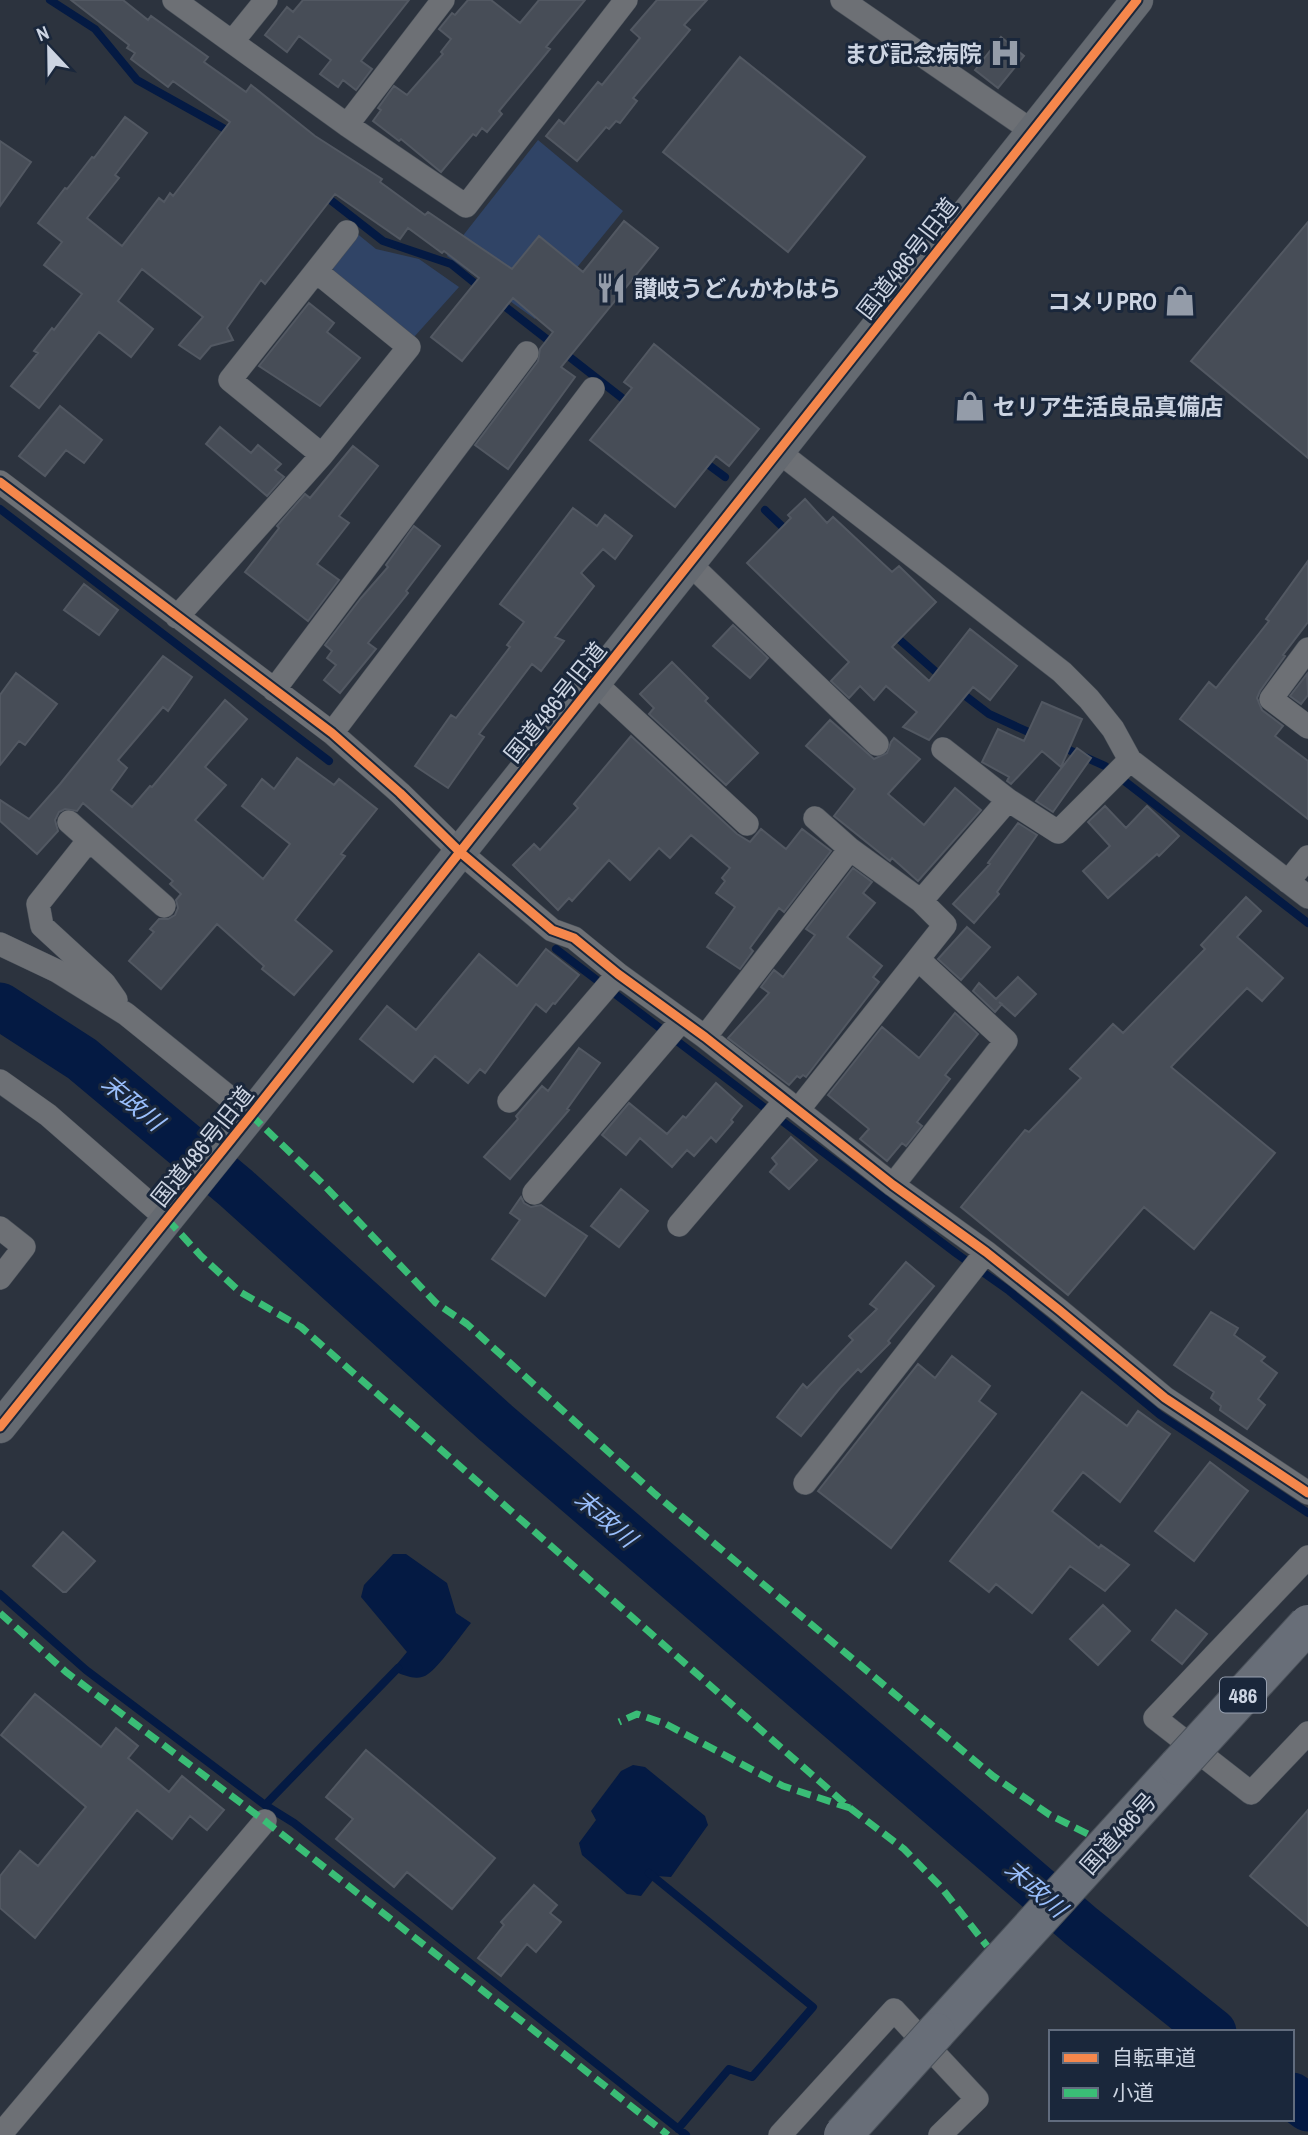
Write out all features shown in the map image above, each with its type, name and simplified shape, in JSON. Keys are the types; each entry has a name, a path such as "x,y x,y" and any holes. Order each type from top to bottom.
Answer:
{"highway":[{"name":"国道486号","path":"843,2135 1308,1624"}],"street":[{"path":"174,0 347,125 466,206 626,0"},
{"path":"232,42 266,0"},
{"path":"347,125 443,0"},
{"path":"842,0 1032,131"},
{"name":"国道486号旧道","path":"0,1427 230,1142 1137,0"},
{"path":"322,455 230,380 347,232"},
{"path":"177,617 322,455 409,347 317,272"},
{"path":"274,690 527,354"},
{"path":"332,733 593,389"},
{"path":"779,452 1062,672 1089,699 1113,729 1121,770 1308,897"},
{"path":"0,482 332,733 400,793 460,852 552,930 575,938 610,983 673,1030 705,1037 783,1109 893,1185 978,1262 1165,1398 1308,1493"},
{"path":"690,564 877,744"},
{"path":"1308,649 1271,699 1308,727"},
{"path":"595,683 747,824"},
{"path":"943,749 1008,800 1058,832 1121,770"},
{"path":"921,901 1008,800"},
{"path":"679,1225 919,960 945,925 921,901 850,849 815,818"},
{"path":"69,822 164,906"},
{"path":"88,841 38,904 42,926 104,983 126,1014"},
{"path":"705,1037 850,849"},
{"path":"1288,882 1308,857"},
{"path":"0,944 58,971 126,1014 251,1115"},
{"path":"893,1185 1006,1041 919,960"},
{"path":"509,1101 610,983"},
{"path":"534,1193 673,1030"},
{"path":"0,1081 48,1115 167,1219"},
{"path":"0,1228 24,1247 0,1278"},
{"path":"806,1483 978,1262"},
{"path":"1308,1557 1155,1718 1251,1793 1308,1733"},
{"path":"0,2135 265,1821"},
{"path":"780,2135 894,2010 978,2099 940,2135"}],"shaded area":[{"path":"538,140 623,211 535,319 447,256"},
{"path":"355,232 376,249 419,259 459,287 414,337 334,273 331,260"},
{"path":"393,1554 406,1554 447,1583 456,1613 471,1623 438,1665 428,1674 415,1678 392,1670 407,1652 361,1597 364,1585"},
{"path":"633,1765 645,1767 705,1816 708,1825 671,1877 656,1876 641,1896 627,1894 582,1855 579,1843 596,1820 591,1811 621,1771"}],"building":[{"path":"71,0 123,0 148,20 151,16 208,57 204,62 246,92 251,85 315,136 382,179 380,182 425,215 428,212 512,269 539,236 583,272 624,221 658,248 561,367 575,377 508,469 475,445 538,361 540,349 553,332 513,298 462,361 431,337 479,278 408,228 400,239 335,194 265,284 261,280 227,328 233,340 211,346 200,359 179,345 203,317 142,269 118,301 153,329 131,357 99,332 39,408 11,386 38,353 34,351 82,294 44,265 62,242 38,223 65,188 67,189 92,157 94,158 125,117 147,133 115,175 119,178 87,218 122,246 159,198 164,202 170,193 173,196 230,122 173,81 168,87 131,59 135,53 127,48 129,45"},
{"path":"303,0 409,0 361,61 372,69 356,90 343,80 338,87 320,74 331,60 299,36 287,52 265,35 287,7 293,12"},
{"path":"468,0 491,0 520,23 539,0 585,0 546,47 550,49 499,111 502,114 487,132 482,128 476,136 473,134 441,172 401,139 399,141 373,121 381,110 378,108 394,86 407,95 443,54 441,52 451,39 439,29 452,13 455,15"},
{"path":"657,0 707,0 684,25 690,30 633,98 637,101 620,123 616,121 609,129 606,127 577,161 546,136 559,120 564,124 598,82 602,85 640,38 631,30"},
{"path":"1001,37 1024,56 998,88 975,70"},
{"path":"740,57 865,157 788,252 663,152"},
{"path":"0,141 31,162 0,206"},
{"path":"1308,222 1308,458 1191,361"},
{"path":"309,303 334,323 327,332 360,358 320,406 259,366"},
{"path":"654,344 759,429 729,466 716,456 675,507 590,440 632,388 624,382"},
{"path":"60,406 102,440 84,463 66,450 45,476 19,456"},
{"path":"220,427 251,453 258,445 281,464 275,470 284,477 267,496 206,444"},
{"path":"353,446 378,466 339,516 349,523 317,564 339,580 308,621 245,572 279,528 277,526 305,494 310,498"},
{"path":"805,499 827,523 833,517 892,572 899,566 936,602 892,647 929,681 970,629 1017,666 990,700 973,687 929,740 903,727 917,712 886,686 874,700 860,686 849,698 831,681 849,662 747,563 791,518 788,515"},
{"path":"573,508 597,526 605,515 632,536 615,559 603,549 581,573 594,586 555,637 564,641 541,671 532,664 479,734 484,737 448,788 415,766 451,715 456,718 510,647 507,645 524,622 500,604"},
{"path":"414,526 440,546 406,591 408,593 368,643 376,649 340,693 324,680 336,665 327,658 332,651 325,645 388,567 386,565"},
{"path":"1308,561 1308,622 1283,655 1285,656 1257,698 1262,710 1283,726 1275,736 1308,761 1308,819 1180,719 1209,682 1216,688 1269,621 1266,619"},
{"path":"84,584 118,610 99,635 64,610"},
{"path":"733,625 768,658 750,678 713,646"},
{"path":"163,656 192,677 168,711 163,707 118,760 127,768 111,790 132,807 225,700 247,719 205,767 226,785 195,820 263,879 290,844 242,806 262,779 274,789 297,758 334,785 339,779 377,809 341,854 345,856 295,920 332,951 294,995 262,969 264,966 217,924 161,989 129,961 154,932 150,929 159,919 168,919 175,915 178,908 176,900 181,894 170,884 173,881 83,803 77,811 65,809 59,812 55,820 58,831 37,854 0,821 0,800 29,819"},
{"path":"672,662 708,698 705,701 758,753 726,785 649,714 654,708 640,694"},
{"path":"16,673 57,704 25,745 19,741 0,765 0,695"},
{"path":"1307,674 1308,695 1301,704 1290,696"},
{"path":"1042,702 1082,719 1061,767 1042,751 1011,784 1007,781 1009,777 982,762 998,729 1024,741"},
{"path":"830,720 874,759 887,753 894,738 920,759 888,794 924,825 955,788 981,810 918,881 892,858 890,861 834,816 855,789 806,746"},
{"path":"631,736 737,834 750,842 761,829 786,849 802,829 831,851 784,912 779,908 750,948 753,951 740,969 707,947 735,907 716,893 730,868 691,835 670,858 659,848 630,880 609,860 572,901 569,898 558,910 513,865 534,844 540,850 578,808 574,804"},
{"path":"1077,748 1091,758 1053,812 1036,801"},
{"path":"1105,806 1126,828 1147,806 1179,836 1108,898 1083,871 1110,846 1088,822"},
{"path":"1018,823 1037,835 997,892 999,894 974,923 953,904 990,864 988,863"},
{"path":"853,868 872,882 863,893 875,903 847,937 882,966 873,977 879,982 806,1077 797,1076 789,1085 728,1038 769,993 761,987 774,970 783,977 815,935 806,929"},
{"path":"1246,897 1261,911 1237,937 1283,978 1262,1001 1247,988 1171,1067 1275,1153 1194,1249 1144,1207 1068,1295 961,1207 1025,1130 1029,1132 1081,1078 1070,1069 1113,1024 1123,1033 1205,949 1201,945"},
{"path":"967,927 990,947 961,980 938,959"},
{"path":"546,949 579,975 546,1012 536,1004 485,1073 480,1069 468,1083 435,1056 413,1082 360,1039 387,1006 416,1030 479,954 517,986"},
{"path":"1018,977 1036,994 1015,1016 1002,1004 995,1012 973,991 979,983 996,999"},
{"path":"955,1013 978,1034 945,1075 950,1079 917,1122 922,1126 906,1146 902,1143 887,1161 860,1139 869,1129 828,1095 882,1027 919,1058"},
{"path":"579,1048 600,1063 567,1109 569,1110 510,1179 484,1157 518,1119 516,1116 542,1086 548,1091"},
{"path":"716,1083 742,1106 716,1142 711,1137 694,1156 687,1150 672,1167 640,1138 626,1155 602,1135 629,1103 667,1134 683,1116 686,1118"},
{"path":"791,1137 817,1160 789,1189 770,1172 777,1164 772,1158"},
{"path":"621,1189 648,1211 619,1247 591,1226"},
{"path":"521,1197 524,1203 531,1207 541,1205 587,1236 545,1296 492,1259 520,1220 510,1213"},
{"path":"906,1262 934,1286 888,1341 890,1343 861,1372 858,1369 801,1436 777,1417 803,1384 807,1388 853,1340 849,1336 877,1309 870,1304"},
{"path":"1211,1312 1238,1328 1234,1335 1265,1357 1261,1361 1277,1373 1258,1399 1265,1405 1247,1429 1220,1410 1221,1406 1211,1398 1214,1392 1174,1365"},
{"path":"952,1356 990,1386 979,1401 996,1414 891,1548 818,1491 918,1364 935,1378"},
{"path":"1082,1392 1127,1426 1138,1411 1170,1434 1120,1502 1083,1472 1052,1511 1099,1548 1101,1545 1129,1565 1105,1591 1070,1566 1032,1613 996,1584 989,1592 950,1561"},
{"path":"1210,1462 1248,1491 1194,1561 1155,1531"},
{"path":"63,1532 95,1561 66,1592 33,1566"},
{"path":"1103,1605 1130,1631 1098,1665 1070,1639"},
{"path":"1176,1610 1207,1634 1182,1664 1152,1640"},
{"path":"35,1694 101,1747 116,1728 138,1746 128,1758 169,1792 182,1776 224,1810 207,1830 190,1816 172,1839 137,1810 35,1938 0,1908 0,1876 20,1851 38,1866 86,1807 1,1735"},
{"path":"366,1750 495,1858 452,1909 407,1872 394,1887 336,1839 353,1819 326,1797"},
{"path":"1308,1810 1308,1926 1250,1876"},
{"path":"534,1885 557,1905 550,1913 561,1922 536,1952 527,1944 501,1976 478,1958 504,1925 501,1922"}],"waterway":[{"path":"50,0 95,29 137,80 232,133"},
{"path":"324,195 383,241 451,264 482,289"},
{"path":"498,301 631,405"},
{"path":"702,460 725,477"},
{"path":"0,509 329,761"},
{"path":"765,510 788,532"},
{"path":"893,634 944,679"},
{"path":"959,691 989,714 1035,735"},
{"path":"1060,746 1105,766 1308,923"},
{"path":"556,949 1008,1290 1160,1415 1308,1513"},
{"name":"末政川","path":"0,1006 82,1059 236,1188 496,1423 1081,1926 1211,2030"},
{"path":"0,1594 86,1670 265,1805 294,1823 686,2135"},
{"path":"265,1805 398,1668"},
{"path":"649,1873 813,2007 752,2077 729,2069 678,2129"},
{"name":"末政川","path":"1294,2098 1308,2108"}],"marked path":[{"path":"251,1115 323,1184 436,1303 467,1324 655,1494 993,1776 1050,1815 1090,1835"},
{"path":"167,1219 201,1256 240,1292 301,1327 850,1808 783,1786 666,1724 637,1714 619,1722"},
{"path":"0,1613 66,1672 265,1821 668,2135"},
{"path":"850,1808 904,1849 941,1887 987,1946"}],"cycle path":[{"path":"0,1427 1137,0"},
{"path":"0,482 332,733 400,793 460,852 552,930 574,938 618,974 705,1037 893,1185 986,1252 1165,1398 1308,1493"}],"place":[{"name":"まび記念病院","path":"1005,53"},
{"name":"讃岐うどんかわはら","path":"611,288"},
{"name":"コメリPRO","path":"1180,301"},
{"name":"セリア生活良品真備店","path":"970,406"}]}
